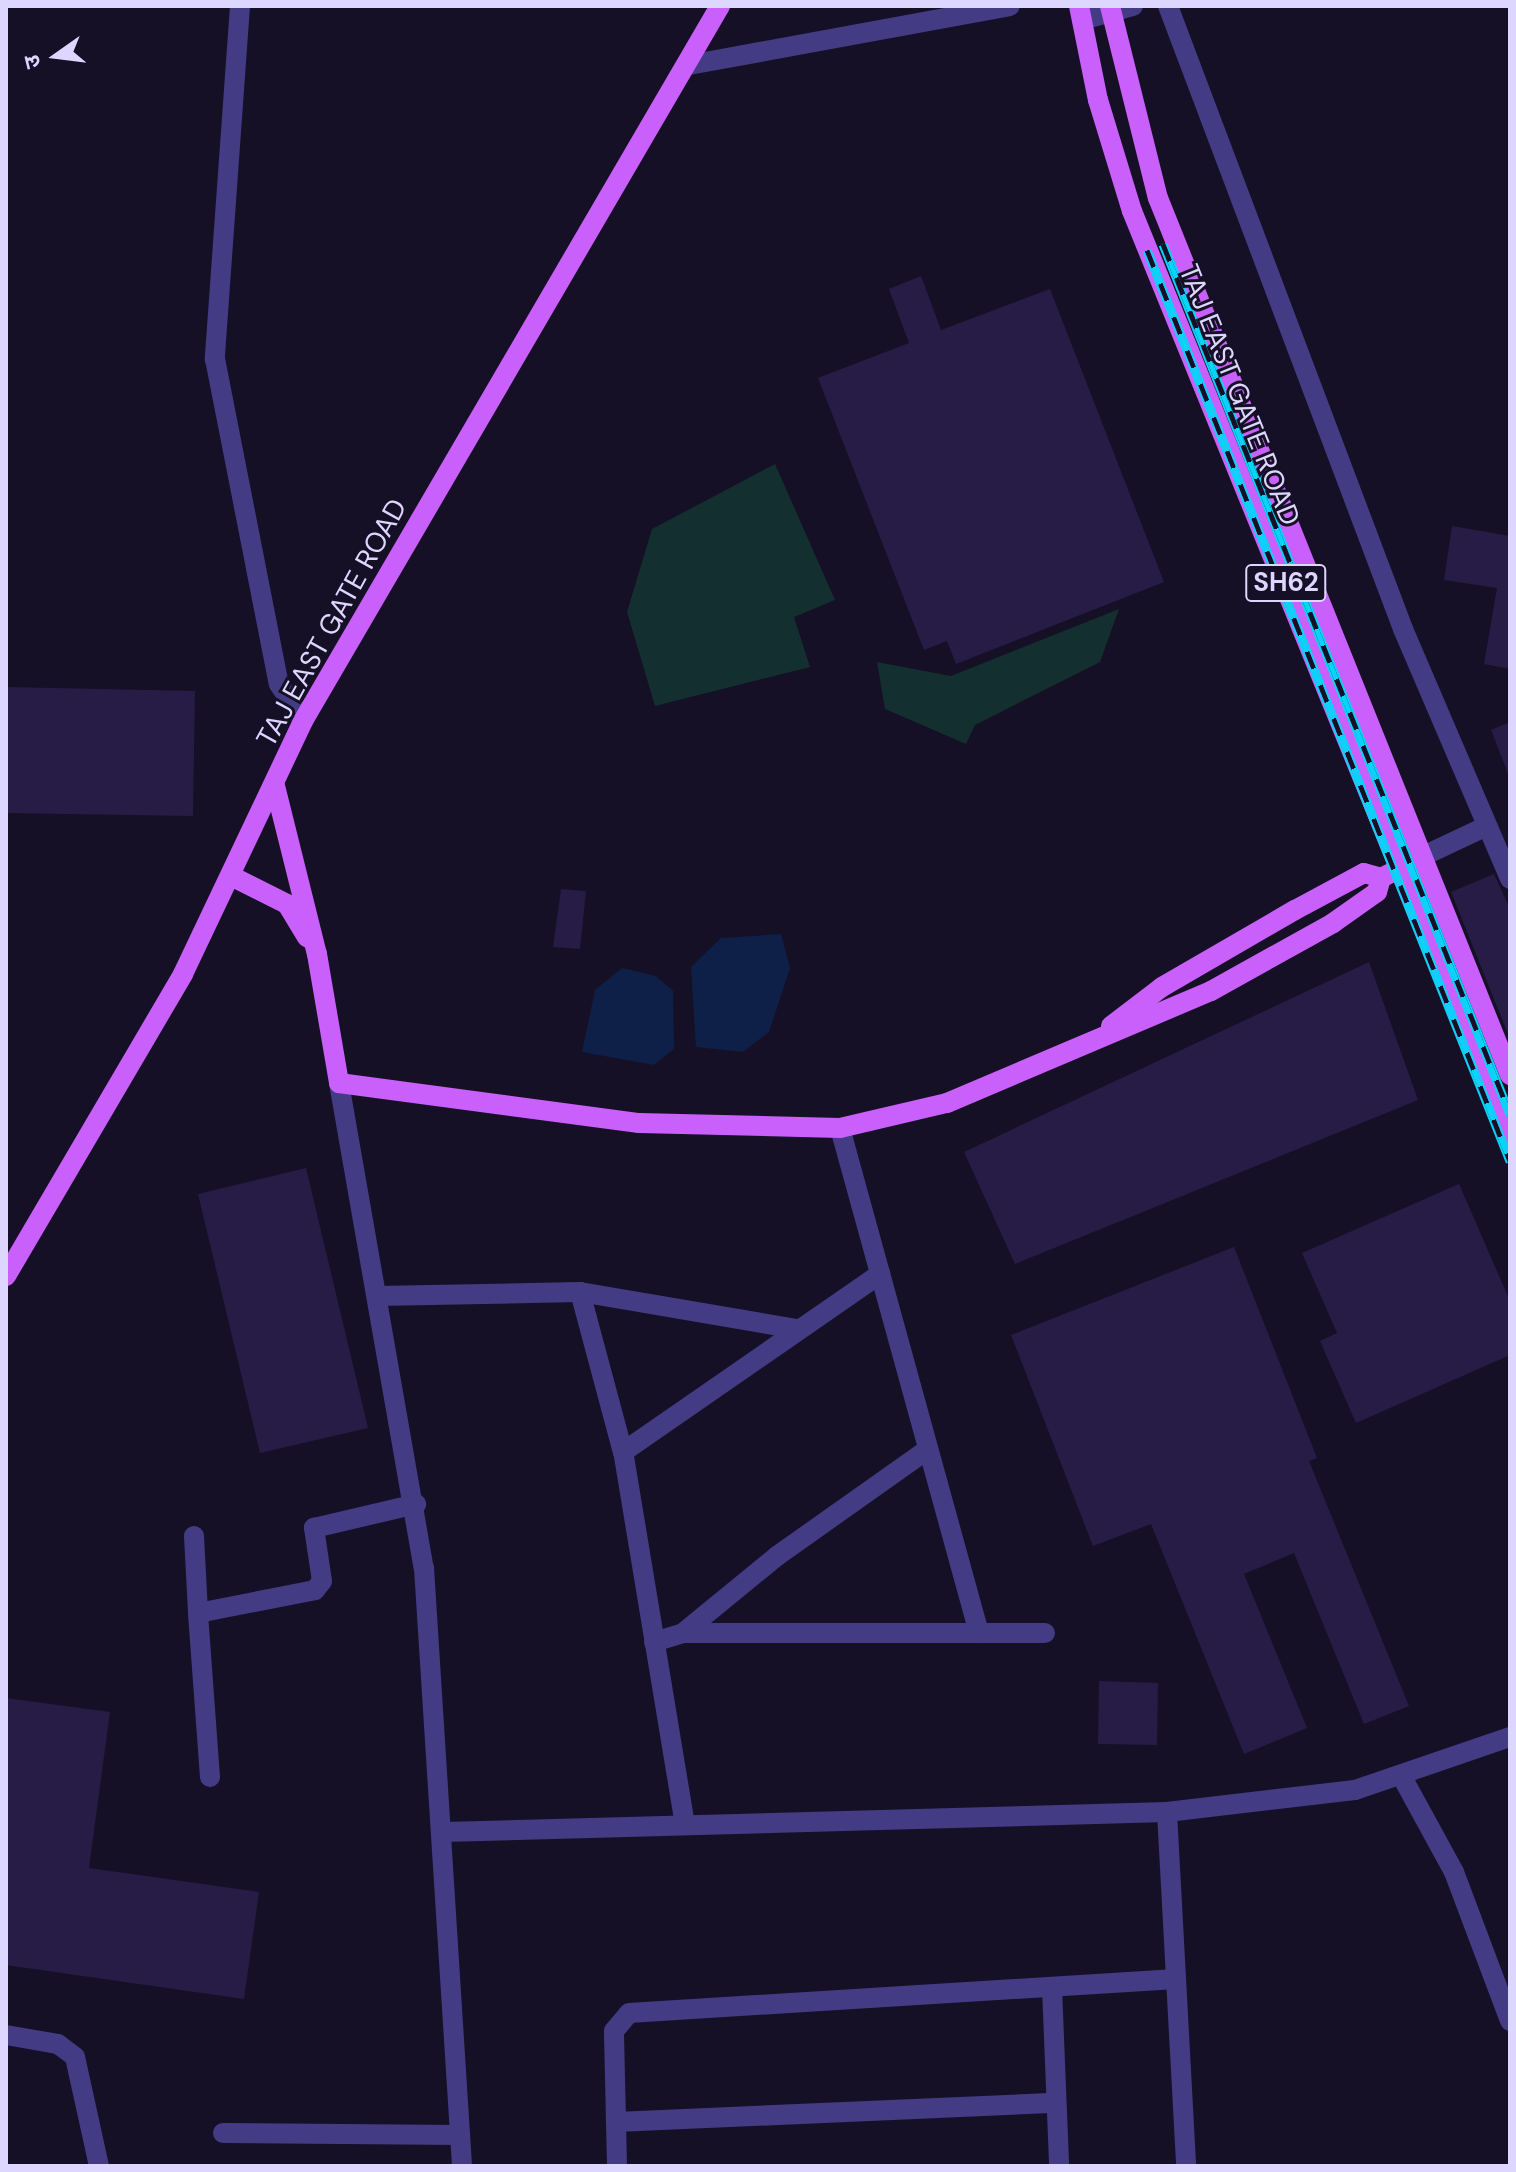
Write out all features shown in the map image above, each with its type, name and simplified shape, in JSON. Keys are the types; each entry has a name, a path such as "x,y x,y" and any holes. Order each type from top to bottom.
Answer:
{"main road":[{"name":"TAJ EAST GATE ROAD","path":"6,1276 183,974 275,786 303,721 689,65 720,6"},
{"name":"SH62","path":"1110,9 1158,198 1410,863 1510,1075"},
{"name":"TAJ EAST GATE ROAD","path":"1081,13 1132,211 1410,863 1510,1140"},
{"path":"275,786 317,954 339,1083 639,1123 840,1128 947,1103 1102,1034 1161,1015 1251,970 1366,900 1381,878 1410,863"},
{"path":"1102,1034 1162,987 1295,910 1364,873 1381,878"},
{"path":"231,876 287,904 317,954"}],"street":[{"path":"240,6 215,359 279,684 303,721"},
{"path":"689,65 1010,6"},
{"path":"1081,13 1133,6"},
{"path":"1168,6 1254,248 1510,879"},
{"path":"1410,863 1487,826"},
{"path":"339,1083 416,1504 443,1832 462,2166"},
{"path":"840,1128 979,1633"},
{"path":"623,1452 880,1274"},
{"path":"377,1296 580,1292 797,1329"},
{"path":"580,1292 623,1452 685,1825"},
{"path":"683,1633 928,1449"},
{"path":"198,1613 315,1590 322,1581 314,1528 416,1504"},
{"path":"194,1536 210,1777"},
{"path":"654,1642 683,1633 1045,1633"},
{"path":"443,1832 1167,1812 1303,1798 1402,1777 1510,1737"},
{"path":"1402,1777 1454,1872 1510,2021"},
{"path":"1167,1812 1186,2166"},
{"path":"617,2166 614,2031 629,2013 1176,1979"},
{"path":"1052,1988 1059,2166"},
{"path":"6,2035 58,2044 75,2057 99,2166"},
{"path":"616,2122 1055,2103"},
{"path":"223,2133 460,2135"}],"green space":[{"path":"775,464 835,600 794,617 810,667 655,706 627,612 652,529"},
{"path":"1119,609 1100,662 975,725 966,744 885,709 877,662 951,676"}],"water":[{"path":"781,934 790,968 769,1032 743,1052 696,1047 691,967 721,938"},
{"path":"622,968 656,976 673,991 674,1049 654,1065 582,1052 595,990"}],"building":[{"path":"921,276 941,330 1050,289 1164,582 956,664 947,641 924,650 818,378 909,343 889,289"},
{"path":"1452,526 1510,536 1510,669 1484,664 1497,588 1444,580"},
{"path":"6,687 195,691 193,816 6,813"},
{"path":"1510,722 1510,776 1509,776 1491,730"},
{"path":"1494,874 1510,909 1510,1039 1451,892"},
{"path":"561,889 586,891 580,949 553,947"},
{"path":"1369,962 1418,1100 1015,1264 964,1152"},
{"path":"306,1168 368,1428 260,1453 198,1194"},
{"path":"1459,1184 1510,1301 1510,1355 1356,1423 1320,1341 1337,1333 1302,1253"},
{"path":"1234,1247 1317,1458 1309,1461 1409,1706 1364,1724 1294,1553 1244,1574 1307,1728 1244,1754 1151,1524 1093,1546 1011,1335"},
{"path":"1099,1681 1158,1683 1157,1745 1098,1744"},
{"path":"6,1698 110,1712 89,1868 259,1892 244,1999 6,1965"}],"railway":[{"path":"1163,244 1510,1114"},
{"path":"1147,250 1510,1161"}]}
